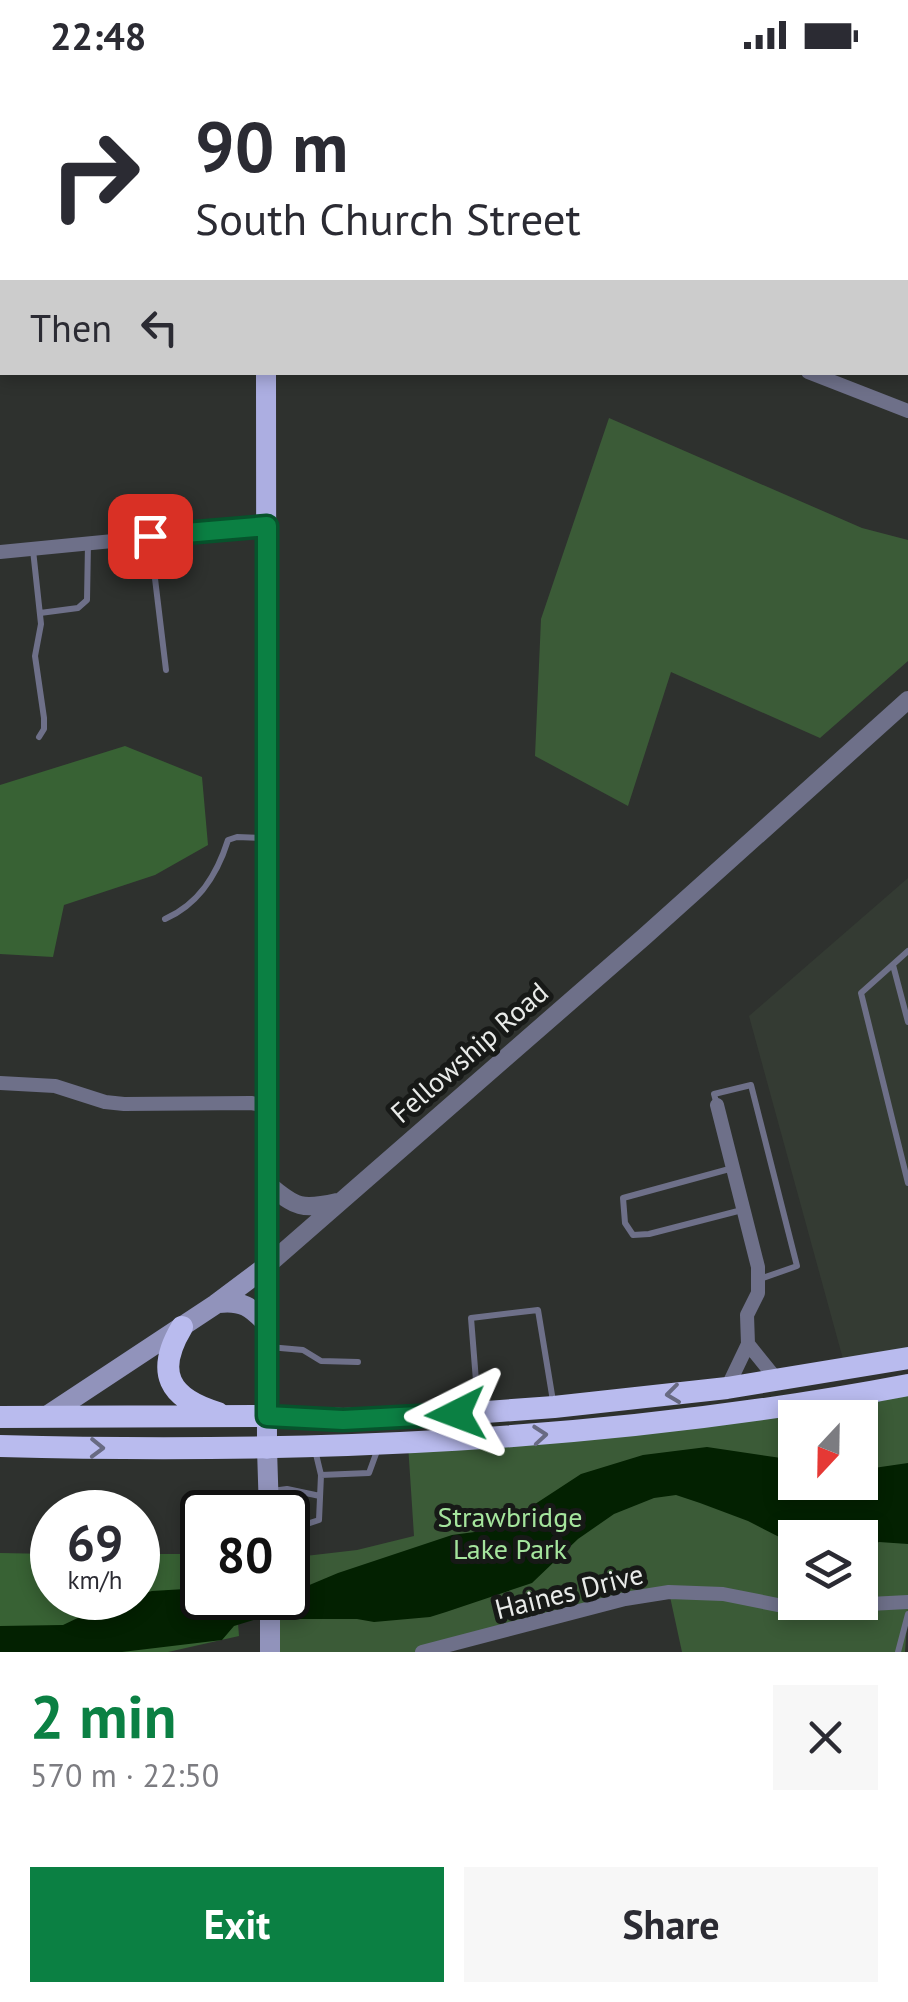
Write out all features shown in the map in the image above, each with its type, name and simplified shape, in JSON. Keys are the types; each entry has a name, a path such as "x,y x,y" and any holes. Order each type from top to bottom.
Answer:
{"highway":[{"path":"182,1327 170,1347 166,1365 171,1384 184,1399 231,1416"},
{"path":"0,1417 267,1416 343,1420 479,1412 727,1388 908,1358"},
{"path":"0,1442 268,1449 538,1436 683,1421 908,1385"},
{"path":"0,1442 45,1417"}],"main road":[{"path":"266,375 269,1490"},
{"name":"Fellowship Road","path":"45,1417 268,1265"},
{"path":"216,1304 236,1301 252,1308 267,1324"},
{"path":"270,1620 270,1652"}],"street":[{"path":"816,375 908,412"},
{"path":"0,552 267,526"},
{"name":"Fellowship Road","path":"268,1265 908,700"},
{"path":"0,1082 55,1086 124,1104 269,1106"},
{"path":"717,1105 758,1267 758,1293 748,1315 748,1344 727,1388"},
{"path":"268,1184 297,1206 309,1208 342,1201"},
{"path":"748,1344 778,1380"},
{"name":"Haines Drive","path":"422,1652 625,1599 668,1592 722,1594 793,1608 908,1602"}],"lane":[{"path":"150,536 166,670"},
{"path":"40,612 78,608 87,600 88,543"},
{"path":"32,549 40,612 35,656 44,729 39,737"},
{"path":"165,919 198,898 228,840 268,839"},
{"path":"908,952 861,993 908,1183"},
{"path":"893,964 908,1022"},
{"path":"717,1105 714,1094 751,1085 797,1266 758,1279"},
{"path":"733,1168 623,1198 625,1224 633,1235 649,1234 744,1210"},
{"path":"479,1412 471,1318 538,1310 554,1407"},
{"path":"268,1347 303,1350 321,1361 358,1362"},
{"path":"321,1474 369,1473 380,1445"},
{"path":"310,1523 320,1520 321,1474 315,1447"},
{"path":"310,1494 320,1496"},
{"path":"898,1652 908,1614"}],"shaded area":[{"path":"125,746 202,777 208,845 155,875 64,905 53,957 0,954 0,785"},
{"path":"908,878 908,1358 846,1370 749,1016"},
{"path":"707,1447 778,1457 778,1500 878,1500 878,1467 908,1463 908,1544 878,1543 878,1520 778,1520 778,1536 676,1495 654,1498 614,1514 578,1539 532,1583 430,1617 374,1622 310,1619 310,1585 452,1535 497,1529 581,1474 643,1455"},
{"path":"0,1553 30,1554 30,1620 160,1620 160,1554 180,1554 180,1620 238,1620 239,1636 168,1652 0,1652"},
{"path":"180,1589 180,1620 254,1620 234,1626 222,1640 122,1652 0,1652 0,1626 63,1625 73,1620 160,1620 160,1591"}],"green space":[{"path":"609,418 862,528 908,540 908,661 820,738 671,672 628,806 535,756 541,619"},
{"name":"Strawbridge Lake Park","path":"908,1385 905,1652 682,1652 669,1592 417,1652 270,1652 269,1620 310,1620 310,1555 357,1550 414,1536 408,1444 778,1400 778,1500 878,1500 878,1400 781,1400"}],"route":[{"path":"150,536 267,526 267,1416 343,1420 456,1414"}]}
